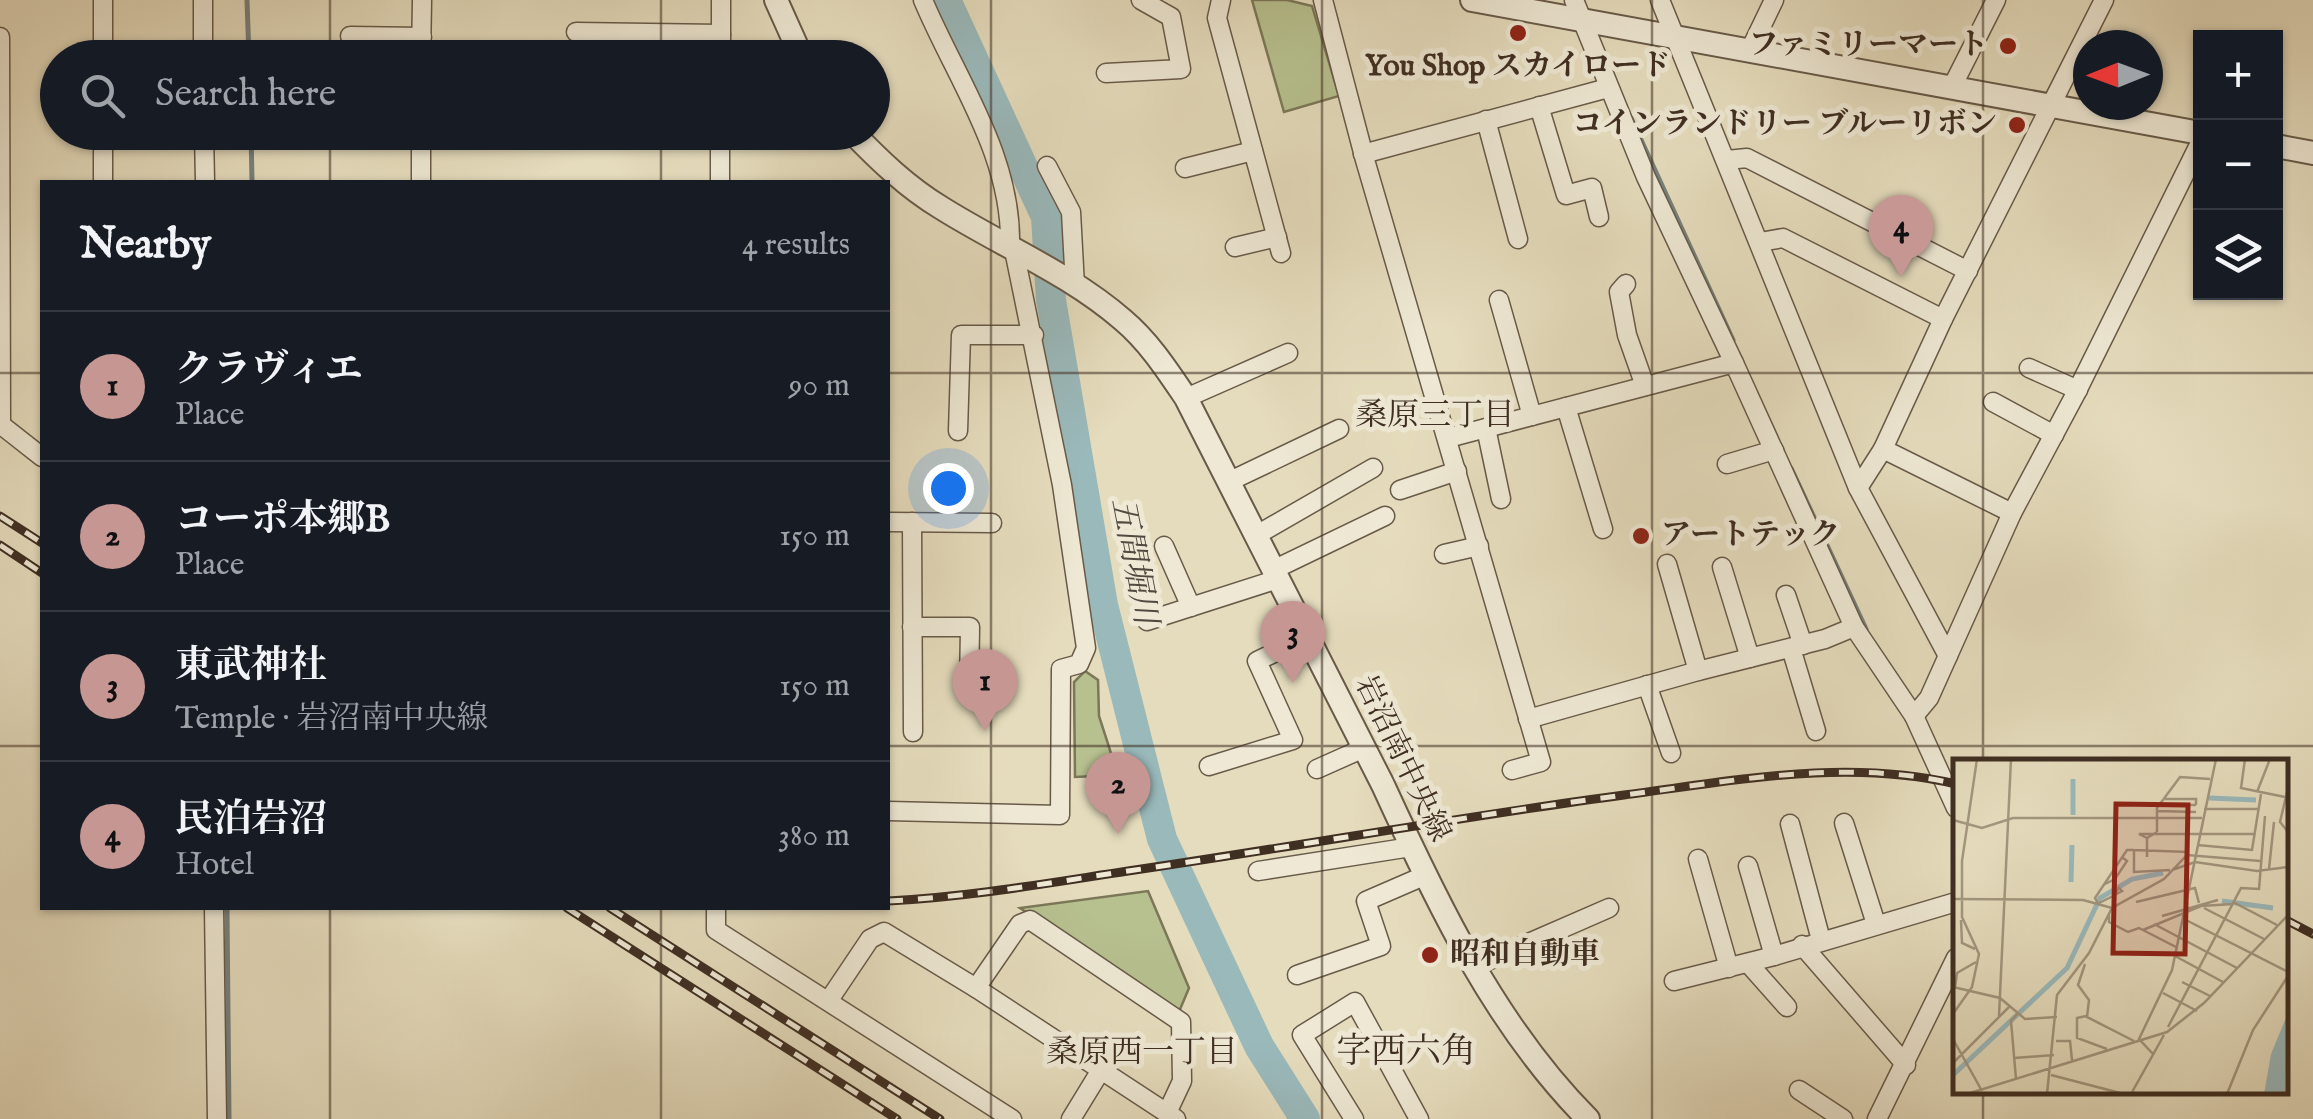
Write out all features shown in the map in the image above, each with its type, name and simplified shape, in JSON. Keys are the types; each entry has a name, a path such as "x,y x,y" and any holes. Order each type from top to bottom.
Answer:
{"street":[{"path":"103,0 103,40"},
{"path":"203,0 203,40"},
{"path":"350,36 422,38 422,0"},
{"path":"721,0 721,40"},
{"path":"776,0 794,40"},
{"path":"890,811 1060,815 1061,668 1079,664 1086,648 1062,484 1005,190 992,144 923,0"},
{"path":"1106,73 1181,69 1171,17 1141,0"},
{"path":"1221,0 1217,18 1279,245 1235,247"},
{"path":"1322,0 1541,762 1512,770"},
{"path":"1472,0 1577,9 1678,38 2193,132"},
{"path":"1660,0 1858,488 1948,656"},
{"path":"1750,50 1774,0"},
{"path":"1952,87 1996,0"},
{"path":"1858,488 1883,448 2104,0"},
{"path":"1577,9 1608,88 1854,627 1914,716 1953,801"},
{"path":"576,32 721,34"},
{"path":"0,37 0,424 40,455"},
{"path":"1364,154 1608,88"},
{"path":"1539,106 1566,195 1592,188 1599,216"},
{"path":"1486,120 1518,239"},
{"path":"2283,147 2313,153"},
{"path":"103,150 103,180"},
{"path":"204,150 204,180"},
{"path":"421,150 421,180"},
{"path":"720,150 720,180"},
{"path":"870,150 900,179 938,206 1015,250"},
{"path":"1185,168 1253,152"},
{"path":"1914,716 1929,698 2012,514 2193,156"},
{"path":"1727,160 1748,158 1968,271"},
{"path":"1047,166 1071,212 1071,284"},
{"path":"1760,242 1784,238 1944,319"},
{"name":"岩沼南中央線","path":"1015,250 1127,323 1155,352 1186,398 1411,847 1476,966 1514,1032 1559,1090 1588,1119"},
{"path":"1626,284 1618,292 1627,335 1646,386"},
{"path":"1499,300 1532,416"},
{"path":"958,431 961,334 1034,335"},
{"path":"1186,398 1288,353"},
{"path":"1448,438 1734,364"},
{"path":"2029,368 2078,390"},
{"path":"1993,402 2054,435"},
{"path":"1566,407 1602,529"},
{"path":"1228,482 1338,428"},
{"path":"1486,428 1502,499"},
{"path":"1883,448 2012,514"},
{"path":"1727,464 1774,450"},
{"path":"1256,536 1373,468"},
{"path":"1400,490 1458,471"},
{"path":"1147,621 1275,575 1385,516"},
{"path":"890,522 992,523"},
{"path":"912,522 913,732"},
{"path":"1164,546 1191,607"},
{"path":"1444,554 1479,546"},
{"path":"1667,564 1698,671"},
{"path":"1722,566 1750,658"},
{"path":"1786,596 1816,731"},
{"path":"912,627 970,626 969,690"},
{"path":"1528,719 1854,627"},
{"path":"1209,766 1293,740 1257,660 1307,637"},
{"path":"1647,685 1671,753"},
{"path":"1317,769 1364,748"},
{"path":"1844,823 1876,924"},
{"path":"1790,824 1812,943 1906,1064"},
{"path":"1258,871 1411,847"},
{"path":"1698,860 1729,968"},
{"path":"1748,866 1774,956"},
{"path":"1297,974 1381,946 1366,902 1426,875"},
{"path":"1674,981 1953,903"},
{"path":"1476,966 1610,908"},
{"path":"214,910 216,1119"},
{"path":"716,910 716,930 1012,1119"},
{"path":"830,1000 870,939 884,932 1172,1116 1182,1081 1181,1022 1030,920 1020,924 976,988"},
{"path":"1748,963 1787,1007"},
{"path":"1876,1119 1953,964"},
{"path":"1354,1119 1302,1036 1355,1002 1419,1119"},
{"path":"1071,1119 1101,1070"},
{"path":"1799,1090 1843,1119"}],"green space":[{"path":"1252,0 1287,0 1312,6 1339,96 1284,112"},
{"path":"1085,671 1098,680 1099,716 1118,775 1075,777 1074,682"},
{"path":"1148,891 1189,988 1178,1014 1020,908"}],"waterway":[{"path":"247,0 248,40"},
{"name":"五間堀川","path":"946,0 1046,217 1051,300 1103,605 1162,839 1259,1046 1305,1119"},
{"path":"1631,118 1733,340"},
{"path":"251,150 252,180"},
{"path":"1791,468 1866,629"},
{"path":"227,910 229,1119"}],"railway":[{"path":"0,516 40,542"},
{"path":"0,545 40,572"},
{"path":"890,901 1008,889 1500,813 1790,774 1873,773 1953,783"},
{"path":"570,910 897,1119"},
{"path":"613,910 940,1119"},
{"path":"2288,921 2313,934"}],"place":[{"name":"You Shop スカイロード","path":"1518,33"},
{"name":"ファミリーマート","path":"2008,46"},
{"name":"コインランドリー ブルーリボン","path":"2017,125"},
{"name":"民泊岩沼","path":"1901,277"},
{"name":"アートテック","path":"1641,536"},
{"name":"東武神社","path":"1293,683"},
{"name":"クラヴィエ","path":"985,731"},
{"name":"コーポ本郷B","path":"1118,834"},
{"name":"昭和自動車","path":"1430,955"}],"district":[{"name":"桑原三丁目","path":"1435,416"},
{"name":"字西六角","path":"1406,1052"},
{"name":"桑原西一丁目","path":"1142,1053"}]}
